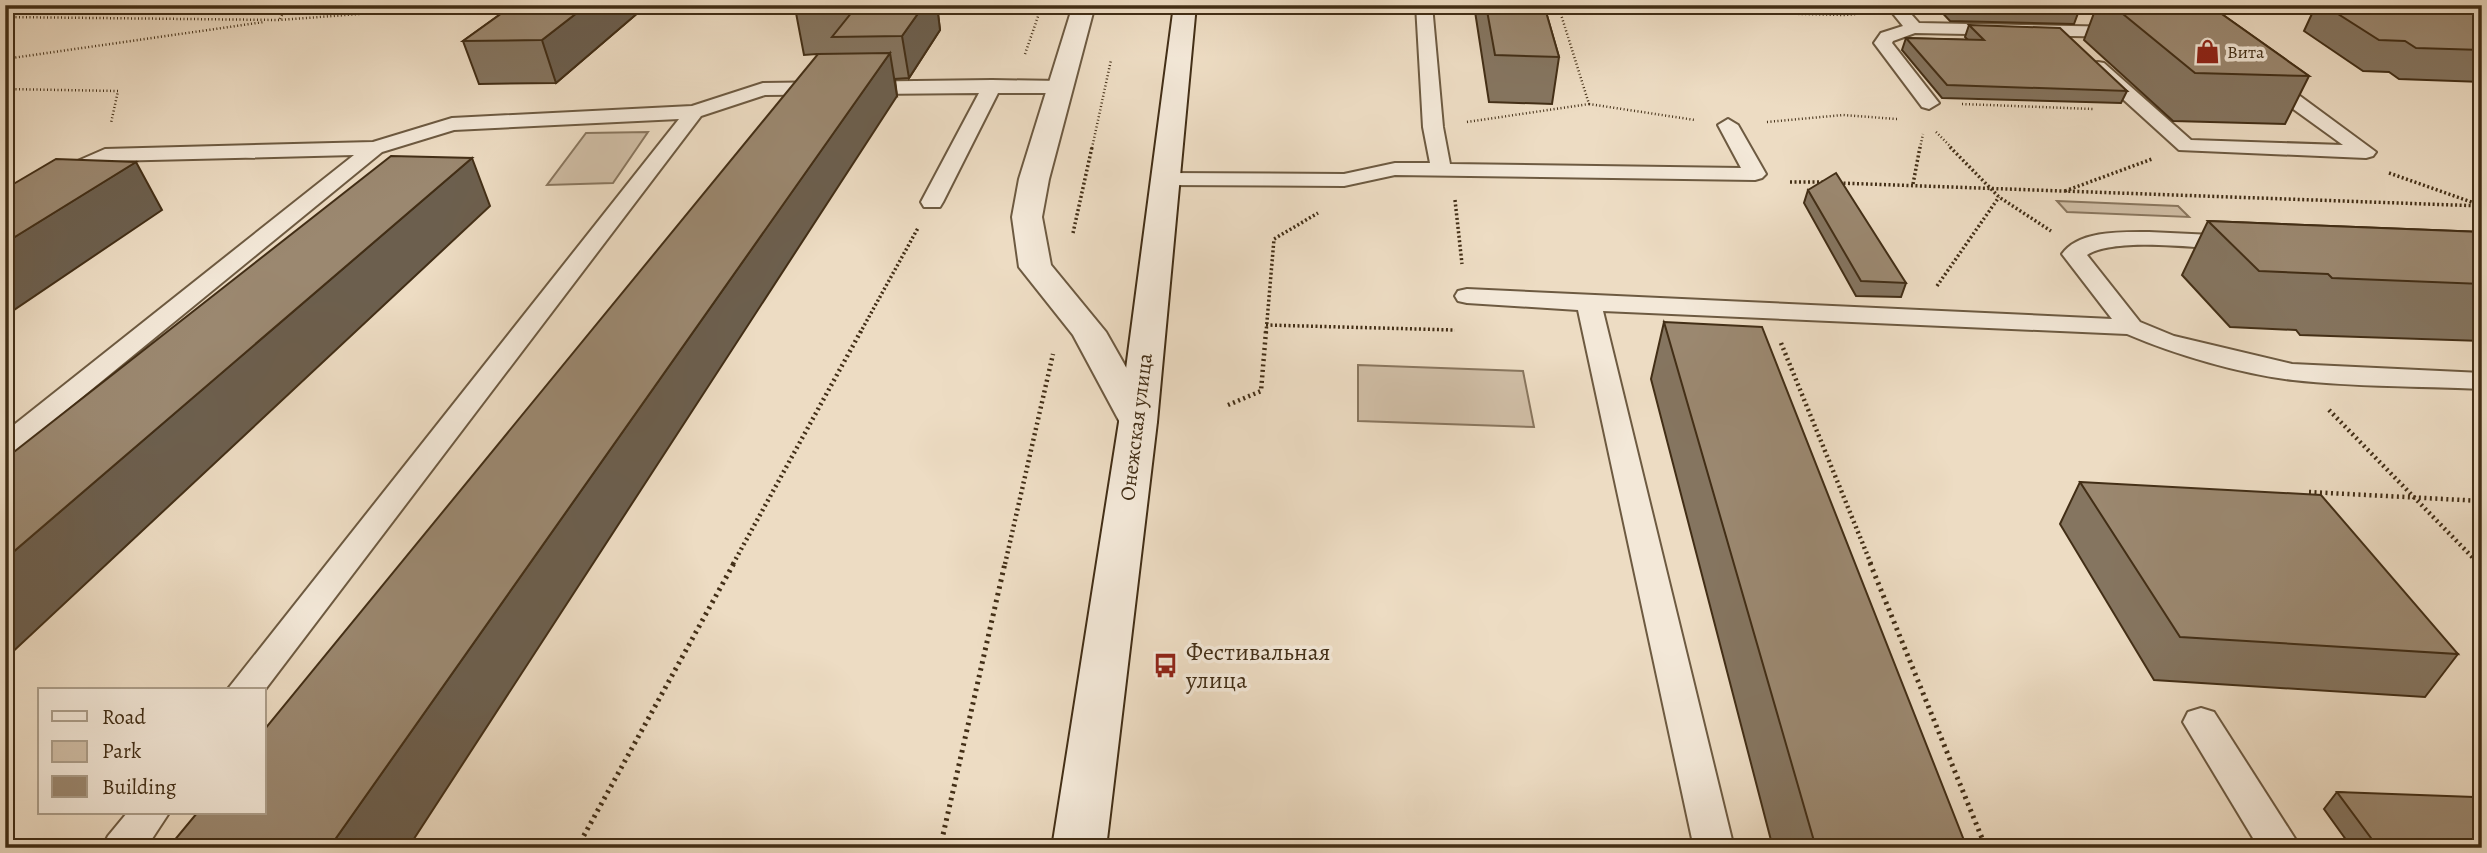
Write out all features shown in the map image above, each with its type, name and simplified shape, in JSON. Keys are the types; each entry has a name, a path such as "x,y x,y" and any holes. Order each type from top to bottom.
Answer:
{"main road":[{"path":"1084,5 1034,179 1027,217 1035,267 1089,332 1138,422"},
{"name":"Онежская улица","path":"1079,848 1138,422 1185,5"}],"lane":[{"path":"1424,5 1433,127 1441,168"},
{"path":"1894,5 1913,28"},
{"path":"1927,112 1883,43 1887,37 1913,28 2136,33 2110,12"},
{"path":"2061,31 2143,110 2186,146 2367,152 2246,66"},
{"path":"932,202 992,86"},
{"path":"5,208 42,186 105,155 375,148 452,124 694,112 763,89 1061,87"},
{"path":"247,688 694,112"},
{"path":"1165,179 1344,180 1395,169 1441,168 1755,174 1728,125"},
{"path":"5,446 375,148"},
{"path":"2131,327 2074,254 2080,247 2095,241 2123,239 2250,243"},
{"path":"1467,296 2131,327 2165,341 2218,356 2292,372 2482,381"},
{"path":"1588,303 1714,848"},
{"path":"2201,722 2281,848"},
{"path":"122,848 149,814"}],"path":[{"path":"279,19 287,5"},
{"path":"5,59 279,19 480,5"},
{"path":"992,86 1020,69 1042,5"},
{"path":"1558,5 1589,104"},
{"path":"1625,5 1640,10 1845,15 1856,14 1852,5"},
{"path":"5,17 279,19"},
{"path":"1073,234 1111,59"},
{"path":"5,89 118,91 105,155"},
{"path":"1433,127 1589,104 1728,125 1843,115 2143,110"},
{"path":"1913,184 1927,112"},
{"path":"1927,112 1999,197 2054,233 2053,240 2074,254"},
{"path":"2063,192 2186,146"},
{"path":"2329,151 2482,206"},
{"path":"1228,405 1261,391 1274,239 1341,200 1344,180"},
{"path":"1777,181 2482,206"},
{"path":"1915,317 1999,197"},
{"path":"577,848 932,202"},
{"path":"1457,212 1467,296"},
{"path":"1767,310 1986,848"},
{"path":"1266,325 1458,330"},
{"path":"940,848 1055,345"},
{"path":"2292,372 2482,568"},
{"path":"2309,492 2482,501"}],"green space":[{"path":"648,132 613,183 547,185 586,133"},
{"path":"2057,201 2178,206 2189,217 2067,212"},
{"path":"1358,365 1523,371 1534,427 1358,421"}],"building":[{"path":"513,5 587,5 542,40 463,41"},
{"path":"802,5 924,5 902,36 832,37 852,12 796,13"},
{"path":"1486,5 1544,5 1559,57 1495,55"},
{"path":"2112,5 2209,5 2309,76 2195,73"},
{"path":"2324,5 2482,6 2482,50 2416,48 2405,41 2379,40"},
{"path":"1969,25 2060,28 2127,91 1947,85 1906,38 1984,40"},
{"path":"890,53 329,848 168,848 196,814 266,814 266,728 818,54"},
{"path":"391,156 472,158 5,559 5,459"},
{"path":"56,159 136,162 5,243 5,189"},
{"path":"1836,173 1906,283 1861,281 1808,190"},
{"path":"2208,221 2482,232 2482,284 2332,278 2328,274 2259,271"},
{"path":"1664,322 1762,327 1967,848 1816,848"},
{"path":"2080,482 2321,495 2458,654 2180,637"},
{"path":"2337,792 2474,797 2482,806 2482,838 2474,838 2480,846 2374,842"}],"place":[{"name":"Вита","path":"2207,52"},
{"name":"Фестивальная улица","path":"1166,666"}]}
